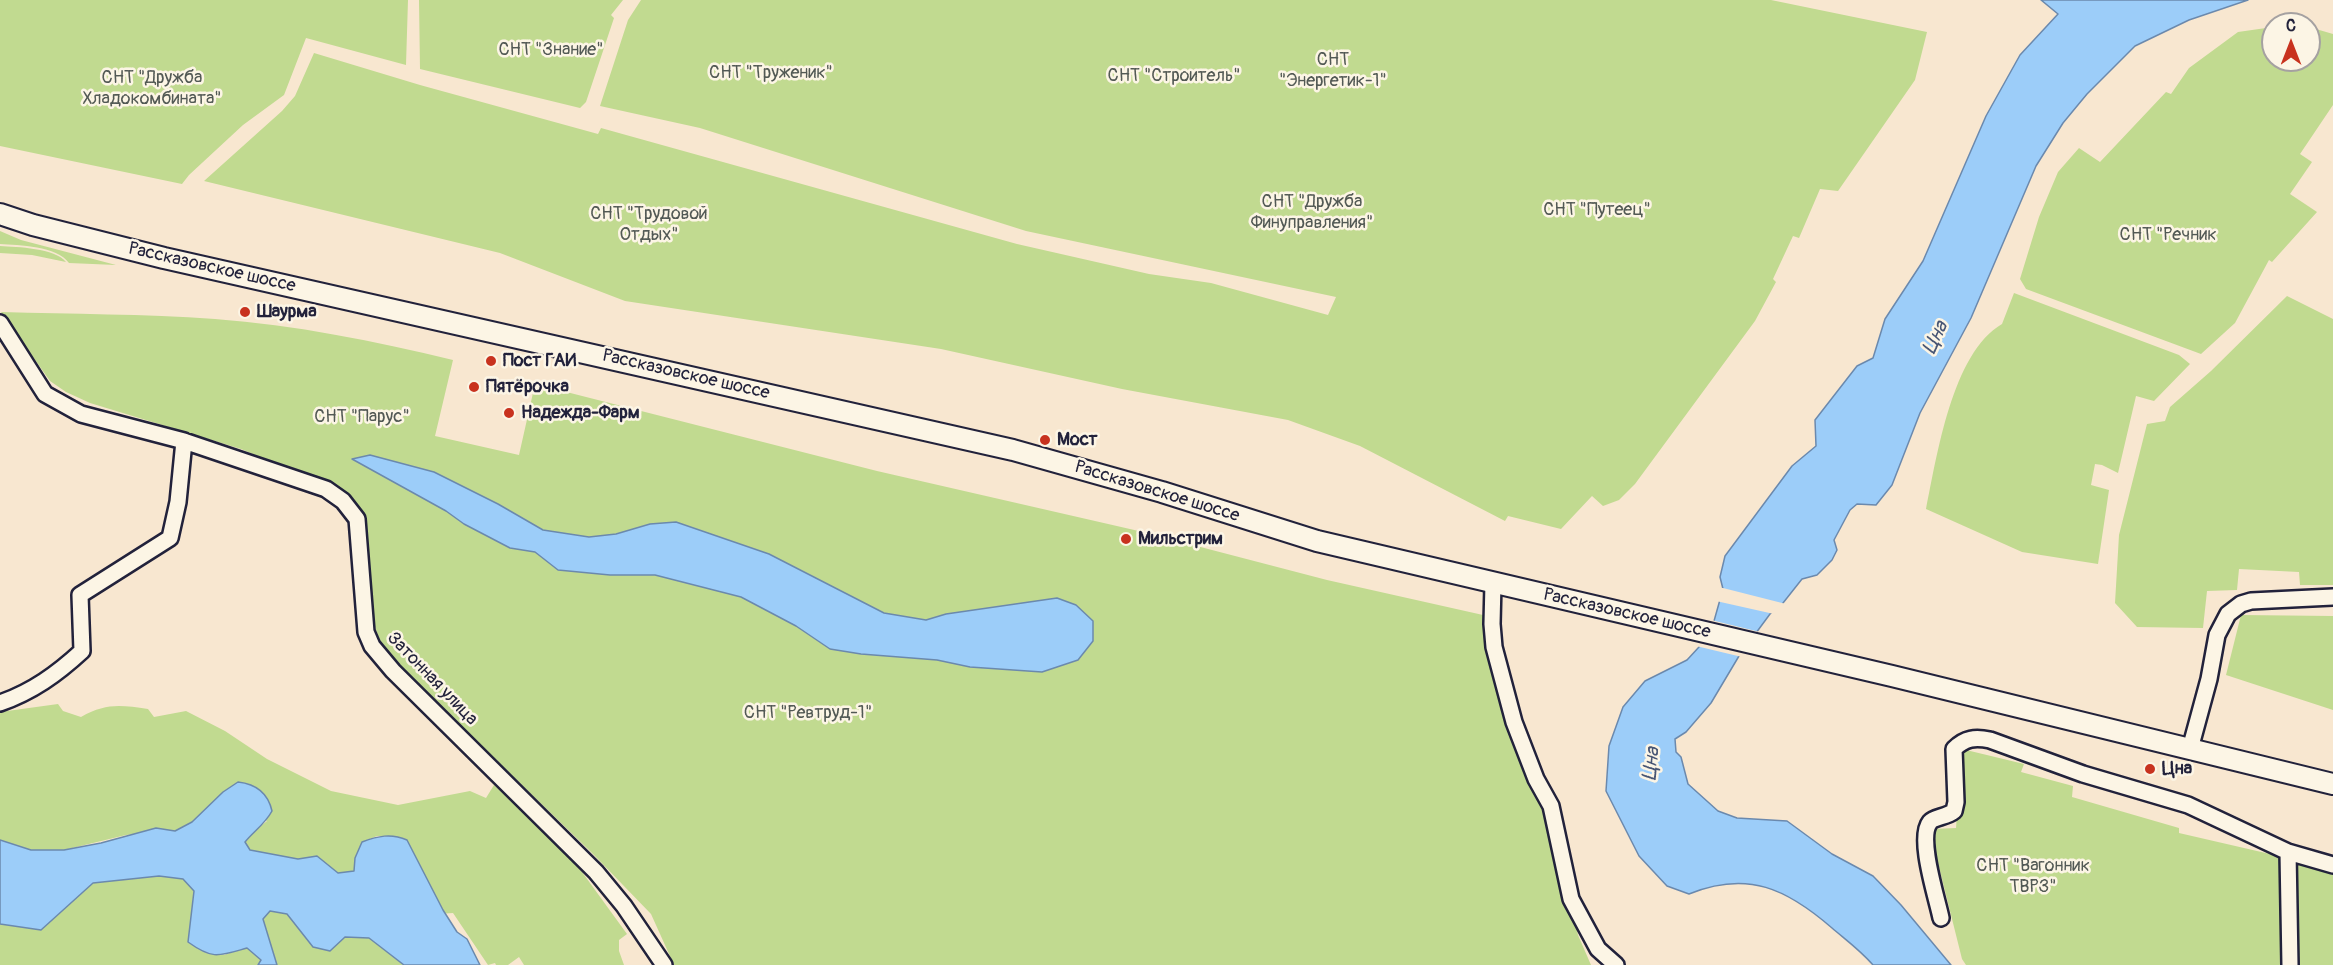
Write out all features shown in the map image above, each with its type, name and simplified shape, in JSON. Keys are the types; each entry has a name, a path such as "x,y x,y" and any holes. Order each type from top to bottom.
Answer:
{"main road":[{"name":"Рассказовское шоссе","path":"0,214 33,225 164,258 1013,450 1162,492 1317,541 1892,676 2333,784"},
{"name":"Рассказовское шоссе","path":"2198,751 2333,774"}],"street":[{"name":"Затонная улица","path":"0,323 45,394 81,414 184,441 326,489 351,510 357,519 364,617 372,646 393,671 590,866 624,906 664,965"},
{"path":"0,703 17,697 58,674 82,651 80,595 170,538 178,502 184,441"},
{"path":"1493,583 1492,636 1514,722 1536,779 1551,806 1570,899 1598,949 1616,965"},
{"path":"2198,751 2217,635 2229,614 2241,604 2251,601 2333,597"},
{"path":"1941,918 1928,856 1926,832 1930,822 1935,818 1945,818 1954,811 1956,802 1954,749 1961,742 1976,737 2083,774 2188,805 2288,852 2333,865"},
{"path":"2288,852 2289,965"},
{"path":"1598,949 1600,965"}],"green space":[{"name":"СНТ \"Дружба Хладокомбината\"","path":"0,0 408,0 406,65 306,38 284,95 243,125 182,184 0,146"},
{"name":"СНТ \"Знание\"","path":"419,0 623,0 611,15 614,18 586,102 580,108 420,69"},
{"path":"641,0 1771,0 1927,32 1915,80 1838,191 1820,189 1799,238 1793,236 1773,279 1776,282 1755,321 1635,484 1619,500 1603,506 1592,496 1561,529 1508,516 1505,521 1360,446 1288,420 1122,389 941,349 625,301 500,253 204,181 282,111 295,96 314,53 598,134 601,128 1017,244 1149,274 1211,283 1328,315 1336,297 1026,231 700,128 600,106 628,20"},
{"name":"СНТ \"Речник","path":"2261,29 2261,72 2321,72 2321,30 2333,34 2333,105 2300,154 2312,162 2290,194 2317,212 2272,262 2269,260 2235,323 2201,354 2026,289 2020,279 2039,217 2058,172 2079,148 2100,162 2166,92 2171,94 2189,68 2238,32"},
{"path":"0,231 21,240 116,265 69,263 63,257 47,250 0,244"},
{"path":"0,246 45,251 61,257 66,262 32,255 0,253"},
{"path":"2014,293 2179,355 2190,364 2154,401 2136,396 2118,473 2095,464 2091,485 2109,490 2098,564 2022,552 1926,509 1949,407 1959,381 1985,338 2002,324"},
{"path":"2287,296 2333,319 2333,585 2300,585 2299,572 2239,569 2237,590 2207,591 2203,628 2137,627 2115,603 2119,535 2147,424 2165,421 2170,407 2211,371"},
{"name":"СНТ \"Ревтруд-1\"","path":"1,312 215,319 275,325 365,340 453,360 435,436 519,455 535,384 877,471 1143,532 1327,580 1483,615 1522,740 1551,806 1578,935 1591,965 674,965 651,914 593,854 383,650 373,621 367,526 359,506 345,492 241,449 90,403 66,392 50,381"},
{"path":"2241,615 2333,616 2333,710 2226,675"},
{"path":"58,704 63,711 81,717 98,709 113,706 148,709 154,717 186,711 225,731 267,759 331,791 398,805 470,791 486,798 494,785 529,815 582,872 627,934 619,940 619,951 624,965 524,965 519,957 508,965 496,965 495,963 488,965 453,913 438,914 396,836 377,836 362,842 355,858 354,871 338,873 250,850 244,842 267,821 223,792 192,822 175,831 126,835 64,850 31,850 0,840 0,712"},
{"name":"СНТ \"Вагонник ТВРЗ\"","path":"1962,749 2024,764 2021,772 2073,786 2072,797 2179,828 2179,833 2283,857 2333,873 2333,965 1966,965 1962,959 1930,831 1956,828"},
{"path":"159,876 183,879 194,891 191,915 224,955 247,947 261,960 258,965 0,965 0,924 41,930 93,883"},
{"path":"269,911 287,914 313,947 345,937 369,938 404,965 277,965 263,919"}],"water":[{"path":"2041,0 2248,0 2189,20 2135,46 2087,94 2063,123 2036,166 1971,318 1920,413 1892,485 1876,505 1857,504 1850,510 1834,540 1837,550 1832,560 1817,575 1802,579 1783,603 1770,614 1739,656 1711,703 1686,732 1675,739 1676,752 1681,757 1688,784 1718,811 1737,818 1787,821 1832,854 1873,876 1901,905 1951,965 1873,965 1815,914 1783,894 1766,887 1730,884 1710,887 1689,894 1667,886 1639,856 1606,791 1609,746 1623,707 1645,681 1687,660 1699,647 1714,621 1723,589 1720,577 1725,556 1792,466 1816,446 1815,420 1857,366 1873,358 1885,319 1923,261 1986,116 2020,55 2058,14"},
{"path":"370,455 434,472 498,504 543,530 589,537 616,534 650,524 676,522 769,554 884,613 926,620 946,614 1057,598 1076,605 1093,621 1093,641 1078,660 1042,672 970,667 937,660 861,654 830,649 796,626 741,597 655,575 610,575 558,570 535,552 510,548 352,459"},
{"path":"238,782 260,790 268,799 272,811 245,842 250,850 298,859 317,856 338,873 354,871 355,858 362,842 385,836 407,840 443,910 457,932 467,939 480,965 404,965 369,938 345,937 330,951 313,947 287,914 270,911 263,919 277,965 258,965 261,960 247,948 223,954 210,954 188,942 194,891 183,879 159,876 93,883 41,930 0,924 0,840 31,850 64,850 156,828 175,831 192,822 223,792"}],"pier":[{"path":"1719,588 1786,604 1774,614 1716,601"},
{"path":"1711,620 1760,632 1742,657 1696,646"}],"place":[{"name":"Шаурма","path":"245,312"},
{"name":"Пост ГАИ","path":"491,361"},
{"name":"Пятёрочка","path":"474,387"},
{"name":"Надежда-Фарм","path":"509,413"},
{"name":"Мост","path":"1045,440"},
{"name":"Мильстрим","path":"1126,539"},
{"name":"Цна","path":"2150,769"}],"park label":[{"name":"СНТ \"Энергетик-1\"","path":"1333,70"},
{"name":"СНТ \"Труженик\"","path":"771,73"},
{"name":"СНТ \"Строитель\"","path":"1174,76"},
{"name":"СНТ \"Путеец\"","path":"1597,210"},
{"name":"СНТ \"Дружба Финуправления\"","path":"1312,212"},
{"name":"СНТ \"Трудовой Отдых\"","path":"649,224"},
{"name":"СНТ \"Парус\"","path":"362,417"}]}
